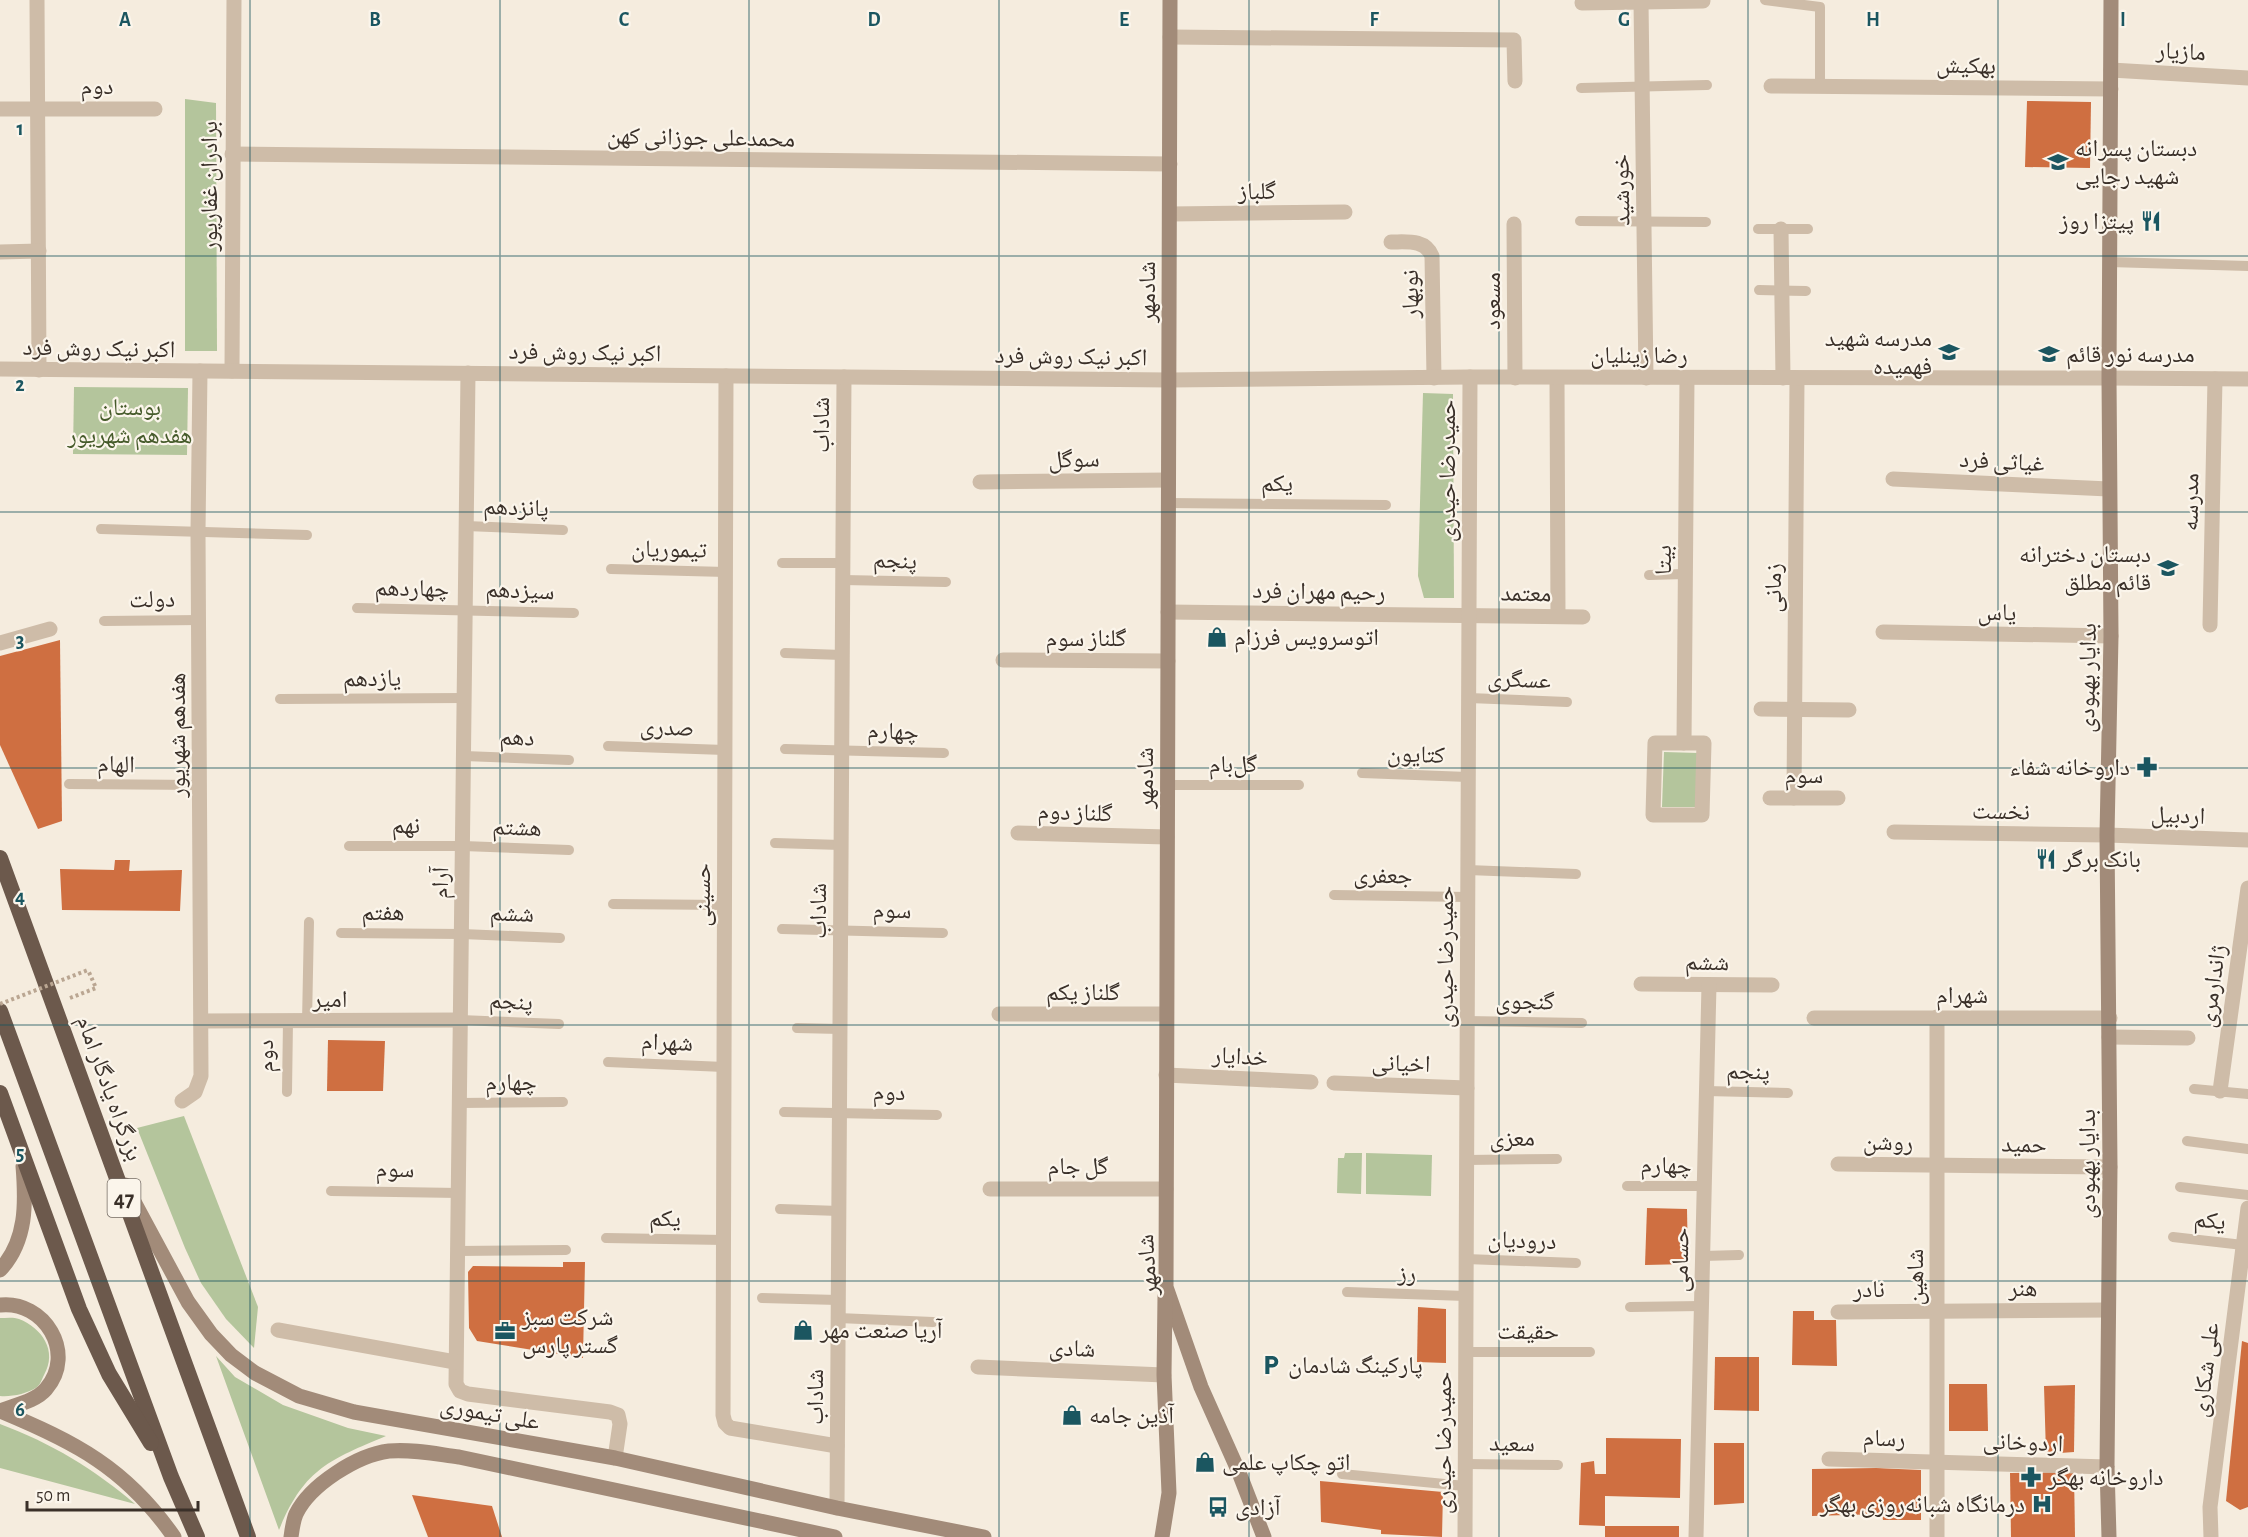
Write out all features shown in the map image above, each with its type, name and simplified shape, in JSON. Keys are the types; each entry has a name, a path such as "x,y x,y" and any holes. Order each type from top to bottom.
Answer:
{"highway":[{"name":"بزرگراه یادگار امام","path":"0,858 248,1537"},
{"name":"47","path":"0,1011 171,1477 197,1537"},
{"path":"0,1093 79,1309 98,1351 171,1477"}],"main road":[{"name":"شادمهر","path":"1170,0 1166,1287 1201,1387 1238,1470 1264,1537"},
{"name":"بدایار بهبودی","path":"2109,1537 2107,1467 2110,1018 2107,835 2111,636 2109,262 2111,0"},
{"name":"علی تیموری","path":"108,1153 188,1302 211,1334 231,1355 255,1373 298,1396 325,1405 615,1458 837,1508 984,1537"},
{"path":"0,1270 18,1244 23,1223 25,1195 22,1154"},
{"path":"1162,1537 1169,1493 1164,1375 1166,1287"},
{"path":"0,1305 24,1307 42,1318 58,1347 58,1367 46,1389 38,1397 0,1411"},
{"path":"0,1411 85,1450 118,1474 146,1501 174,1537"},
{"name":"علی تیموری","path":"291,1537 296,1514 306,1500 334,1474 368,1457 405,1450 470,1459 791,1532 833,1537"},
{"path":"833,1537 837,1508"}],"street":[{"path":"37,0 39,370"},
{"name":"برادران غفارپور","path":"232,371 234,0"},
{"path":"1582,3 1703,1"},
{"name":"خورشید","path":"1641,2 1646,378"},
{"path":"1170,37 1514,40 1515,81"},
{"name":"مازیار","path":"2111,70 2248,78"},
{"name":"بهکیش","path":"1771,86 2111,89"},
{"path":"0,109 38,109"},
{"name":"دوم","path":"38,109 155,109"},
{"name":"محمدعلی جوزانی کهن","path":"232,154 1170,164"},
{"name":"گلباز","path":"1170,214 1345,212"},
{"name":"مسعود","path":"1514,224 1515,378"},
{"path":"1781,229 1782,291 1790,378"},
{"name":"نوبهار","path":"1391,242 1420,243 1429,249 1432,256 1434,378"},
{"path":"0,252 39,251"},
{"name":"اکبر نیک روش فرد","path":"0,369 1169,380"},
{"name":"هفدهم شهریور","path":"186,1099 199,1084 201,1076 198,532 200,371"},
{"name":"آرام","path":"468,373 456,1384 460,1391 618,1415 620,1424 615,1458"},
{"name":"حسینی","path":"726,376 723,1415 725,1423 730,1428 837,1446"},
{"name":"شاداب","path":"837,1508 844,377"},
{"name":"رضا زینلیان","path":"1169,380 1470,377 2248,379"},
{"name":"حمیدرضا حیدری","path":"1465,1537 1470,377"},
{"path":"1557,378 1558,616"},
{"name":"بیتا","path":"1684,743 1687,378"},
{"name":"زمانی","path":"1790,378 1795,710 1794,798"},
{"name":"مدرسه","path":"2210,626 2215,379"},
{"name":"غیاثی فرد","path":"1893,479 2109,489"},
{"name":"سوگل","path":"980,482 1168,480"},
{"name":"رحیم مهران فرد","path":"1168,612 1469,615"},
{"name":"معتمد","path":"1469,615 1583,617"},
{"path":"0,643 50,629"},
{"name":"یاس","path":"1883,632 2111,636"},
{"name":"گلناز سوم","path":"1004,660 1168,661"},
{"path":"1761,709 1849,710"},
{"path":"1655,743 1684,743 1704,743 1702,815 1653,815 1655,743"},
{"name":"سوم","path":"1770,798 1838,798"},
{"name":"نخست","path":"1894,832 2107,835"},
{"name":"گلناز دوم","path":"1018,833 1167,837"},
{"name":"اردبیل","path":"2107,835 2248,840"},
{"name":"ژاندارمری","path":"2220,1091 2248,888"},
{"name":"ششم","path":"1641,984 1772,985"},
{"name":"حسامی","path":"1696,1537 1709,985"},
{"name":"گلناز یکم","path":"999,1014 1166,1014"},
{"name":"شاهین","path":"1937,1017 1937,1537"},
{"name":"شهرام","path":"1814,1018 2110,1018"},
{"name":"امیر","path":"201,1021 460,1020"},
{"path":"2109,1037 2188,1038"},
{"name":"خدایار","path":"1166,1075 1311,1082"},
{"name":"اخیانی","path":"1334,1083 1467,1088"},
{"name":"روشن","path":"1838,1164 1937,1165"},
{"name":"حمید","path":"1937,1165 2110,1167"},
{"name":"گل جام","path":"990,1189 1166,1189"},
{"name":"علی شکاری","path":"2211,1537 2210,1507 2248,1208"},
{"name":"هنر","path":"1937,1311 2109,1310"},
{"name":"نادر","path":"1838,1312 1937,1311"},
{"path":"278,1330 455,1362"},
{"name":"شادی","path":"978,1367 1164,1375"},
{"name":"رسام","path":"1829,1459 1937,1462"},
{"name":"اردوخانی","path":"1937,1462 2107,1467"}],"lane":[{"path":"1765,0 1820,7 1820,86"},
{"path":"1581,88 1707,85"},
{"path":"1580,221 1706,222"},
{"path":"1758,229 1808,228"},
{"path":"2109,262 2248,266"},
{"path":"1759,290 1806,291"},
{"name":"یکم","path":"1168,503 1386,505"},
{"name":"پانزدهم","path":"466,526 563,530"},
{"path":"101,529 307,535"},
{"path":"782,563 843,563"},
{"name":"تیموریان","path":"611,569 726,572"},
{"path":"1648,575 1685,574"},
{"name":"پنجم","path":"843,580 946,582"},
{"name":"چهاردهم","path":"357,608 465,610"},
{"name":"سیزدهم","path":"465,610 574,613"},
{"name":"دولت","path":"104,621 200,620"},
{"path":"785,653 842,655"},
{"name":"یازدهم","path":"280,699 464,698"},
{"name":"عسگری","path":"1469,698 1567,702"},
{"name":"صدری","path":"608,746 725,750"},
{"name":"چهارم","path":"785,749 944,753"},
{"name":"دهم","path":"464,756 569,760"},
{"name":"کتایون","path":"1362,773 1468,777"},
{"name":"الهام","path":"69,784 200,785"},
{"name":"گل‌بام","path":"1167,785 1299,785"},
{"path":"775,843 841,844"},
{"name":"نهم","path":"349,846 462,846"},
{"name":"هشتم","path":"462,846 569,850"},
{"path":"1468,870 1576,874"},
{"name":"جعفری","path":"1334,895 1468,897"},
{"path":"613,904 724,905"},
{"path":"307,1022 309,922"},
{"name":"سوم","path":"782,929 944,933"},
{"name":"هفتم","path":"341,933 462,934"},
{"name":"ششم","path":"462,934 560,938"},
{"name":"پنجم","path":"460,1020 559,1024"},
{"name":"دوم","path":"288,1021 288,1092"},
{"name":"گنجوی","path":"1467,1021 1582,1023"},
{"path":"797,1028 840,1029"},
{"name":"شهرام","path":"608,1062 724,1067"},
{"path":"2194,1089 2248,1094"},
{"name":"پنجم","path":"1706,1091 1788,1093"},
{"name":"چهارم","path":"460,1103 563,1102"},
{"name":"دوم","path":"784,1112 937,1115"},
{"path":"2187,1141 2248,1149"},
{"name":"معزی","path":"1467,1160 1557,1159"},
{"name":"چهارم","path":"1627,1186 1704,1186"},
{"path":"2180,1187 2248,1195"},
{"name":"سوم","path":"331,1191 459,1193"},
{"path":"780,1209 839,1211"},
{"name":"یکم","path":"2173,1237 2244,1245"},
{"name":"یکم","path":"606,1238 724,1240"},
{"path":"458,1251 566,1250"},
{"path":"1703,1256 1739,1255"},
{"name":"درودیان","path":"1466,1259 1576,1263"},
{"name":"رز","path":"1347,1292 1466,1296"},
{"path":"762,1298 838,1300"},
{"path":"1630,1307 1701,1306"},
{"path":"838,1318 933,1322"},
{"name":"حقیقت","path":"1466,1352 1590,1352"},
{"name":"سعید","path":"1466,1464 1558,1465"},
{"path":"1342,1474 1465,1486"}],"path":[{"path":"0,1004 88,970 96,988 54,1004"}],"green space":[{"path":"185,99 216,103 217,351 185,351"},
{"name":"بوستان هفدهم شهریور","path":"74,387 188,388 187,455 73,454"},
{"path":"1423,393 1453,394 1454,598 1424,598 1418,576"},
{"path":"1664,752 1698,753 1696,807 1662,807"},
{"path":"184,1116 258,1307 254,1348 226,1319 201,1283 137,1128"},
{"path":"1345,1153 1362,1153 1361,1194 1337,1193 1338,1158 1344,1158"},
{"path":"1366,1153 1432,1155 1431,1196 1366,1194"},
{"path":"0,1318 17,1318 35,1328 41,1334 48,1349 48,1366 40,1383 24,1393 0,1396"},
{"path":"216,1356 235,1377 283,1405 348,1428 386,1436 349,1452 320,1469 298,1493 279,1530"},
{"path":"0,1424 71,1458 104,1479 135,1504 0,1468"}],"building":[{"path":"2027,101 2091,102 2090,168 2025,167"},
{"path":"60,640 62,821 38,829 0,745 0,656"},
{"path":"115,860 130,860 129,871 182,870 180,911 62,910 60,869 114,870"},
{"path":"328,1040 385,1041 383,1091 327,1091"},
{"path":"1647,1208 1687,1209 1688,1264 1645,1265"},
{"path":"563,1262 585,1262 583,1358 477,1341 469,1328 468,1272 473,1266 563,1267"},
{"path":"1418,1307 1446,1309 1446,1363 1417,1362"},
{"path":"1793,1311 1814,1311 1814,1320 1836,1320 1837,1366 1792,1365"},
{"path":"2242,1341 2248,1343 2248,1507 2240,1510 2226,1501"},
{"path":"1715,1357 1759,1357 1759,1411 1714,1410"},
{"path":"1949,1384 1987,1384 1988,1431 1949,1431"},
{"path":"2075,1385 2074,1452 2046,1454 2044,1386"},
{"path":"1606,1438 1681,1439 1680,1498 1605,1496 1605,1526 1579,1525 1581,1463 1594,1461 1595,1474 1606,1474"},
{"path":"1714,1443 1744,1443 1744,1503 1714,1505"},
{"path":"1812,1469 1921,1470 1921,1520 1883,1520 1882,1514 1812,1516"},
{"name":"درمانگاه شبانه‌روزی بهگر","path":"2074,1472 2075,1537 2011,1537 2010,1473"},
{"path":"1320,1481 1443,1492 1442,1537 1381,1534 1381,1530 1321,1522"},
{"path":"412,1495 492,1506 502,1537 428,1537"},
{"path":"1605,1526 1679,1526 1679,1537 1605,1537"}],"place":[{"name":"دبستان پسرانه شهید رجایی","path":"2058,162"},
{"name":"پیتزا روز","path":"2151,221"},
{"name":"مدرسه شهید فهمیده","path":"1949,352"},
{"name":"مدرسه نور قائم","path":"2049,354"},
{"name":"دبستان دخترانه قائم مطلق","path":"2168,568"},
{"name":"اتوسرویس فرزام","path":"1217,637"},
{"name":"داروخانه شفاء","path":"2147,767"},
{"name":"بانک برگر","path":"2046,859"},
{"name":"آریا صنعت مهر","path":"803,1330"},
{"name":"شرکت سبز گستر پارس","path":"505,1331"},
{"name":"پارکینگ شادمان","path":"1271,1365"},
{"name":"آذین جامه","path":"1072,1415"},
{"name":"اتو چکاپ علمی","path":"1205,1462"},
{"name":"داروخانه بهگر","path":"2031,1477"},
{"name":"درمانگاه شبانه‌روزی بهگر","path":"2042,1504"},
{"name":"آزادی","path":"1218,1507"}]}
